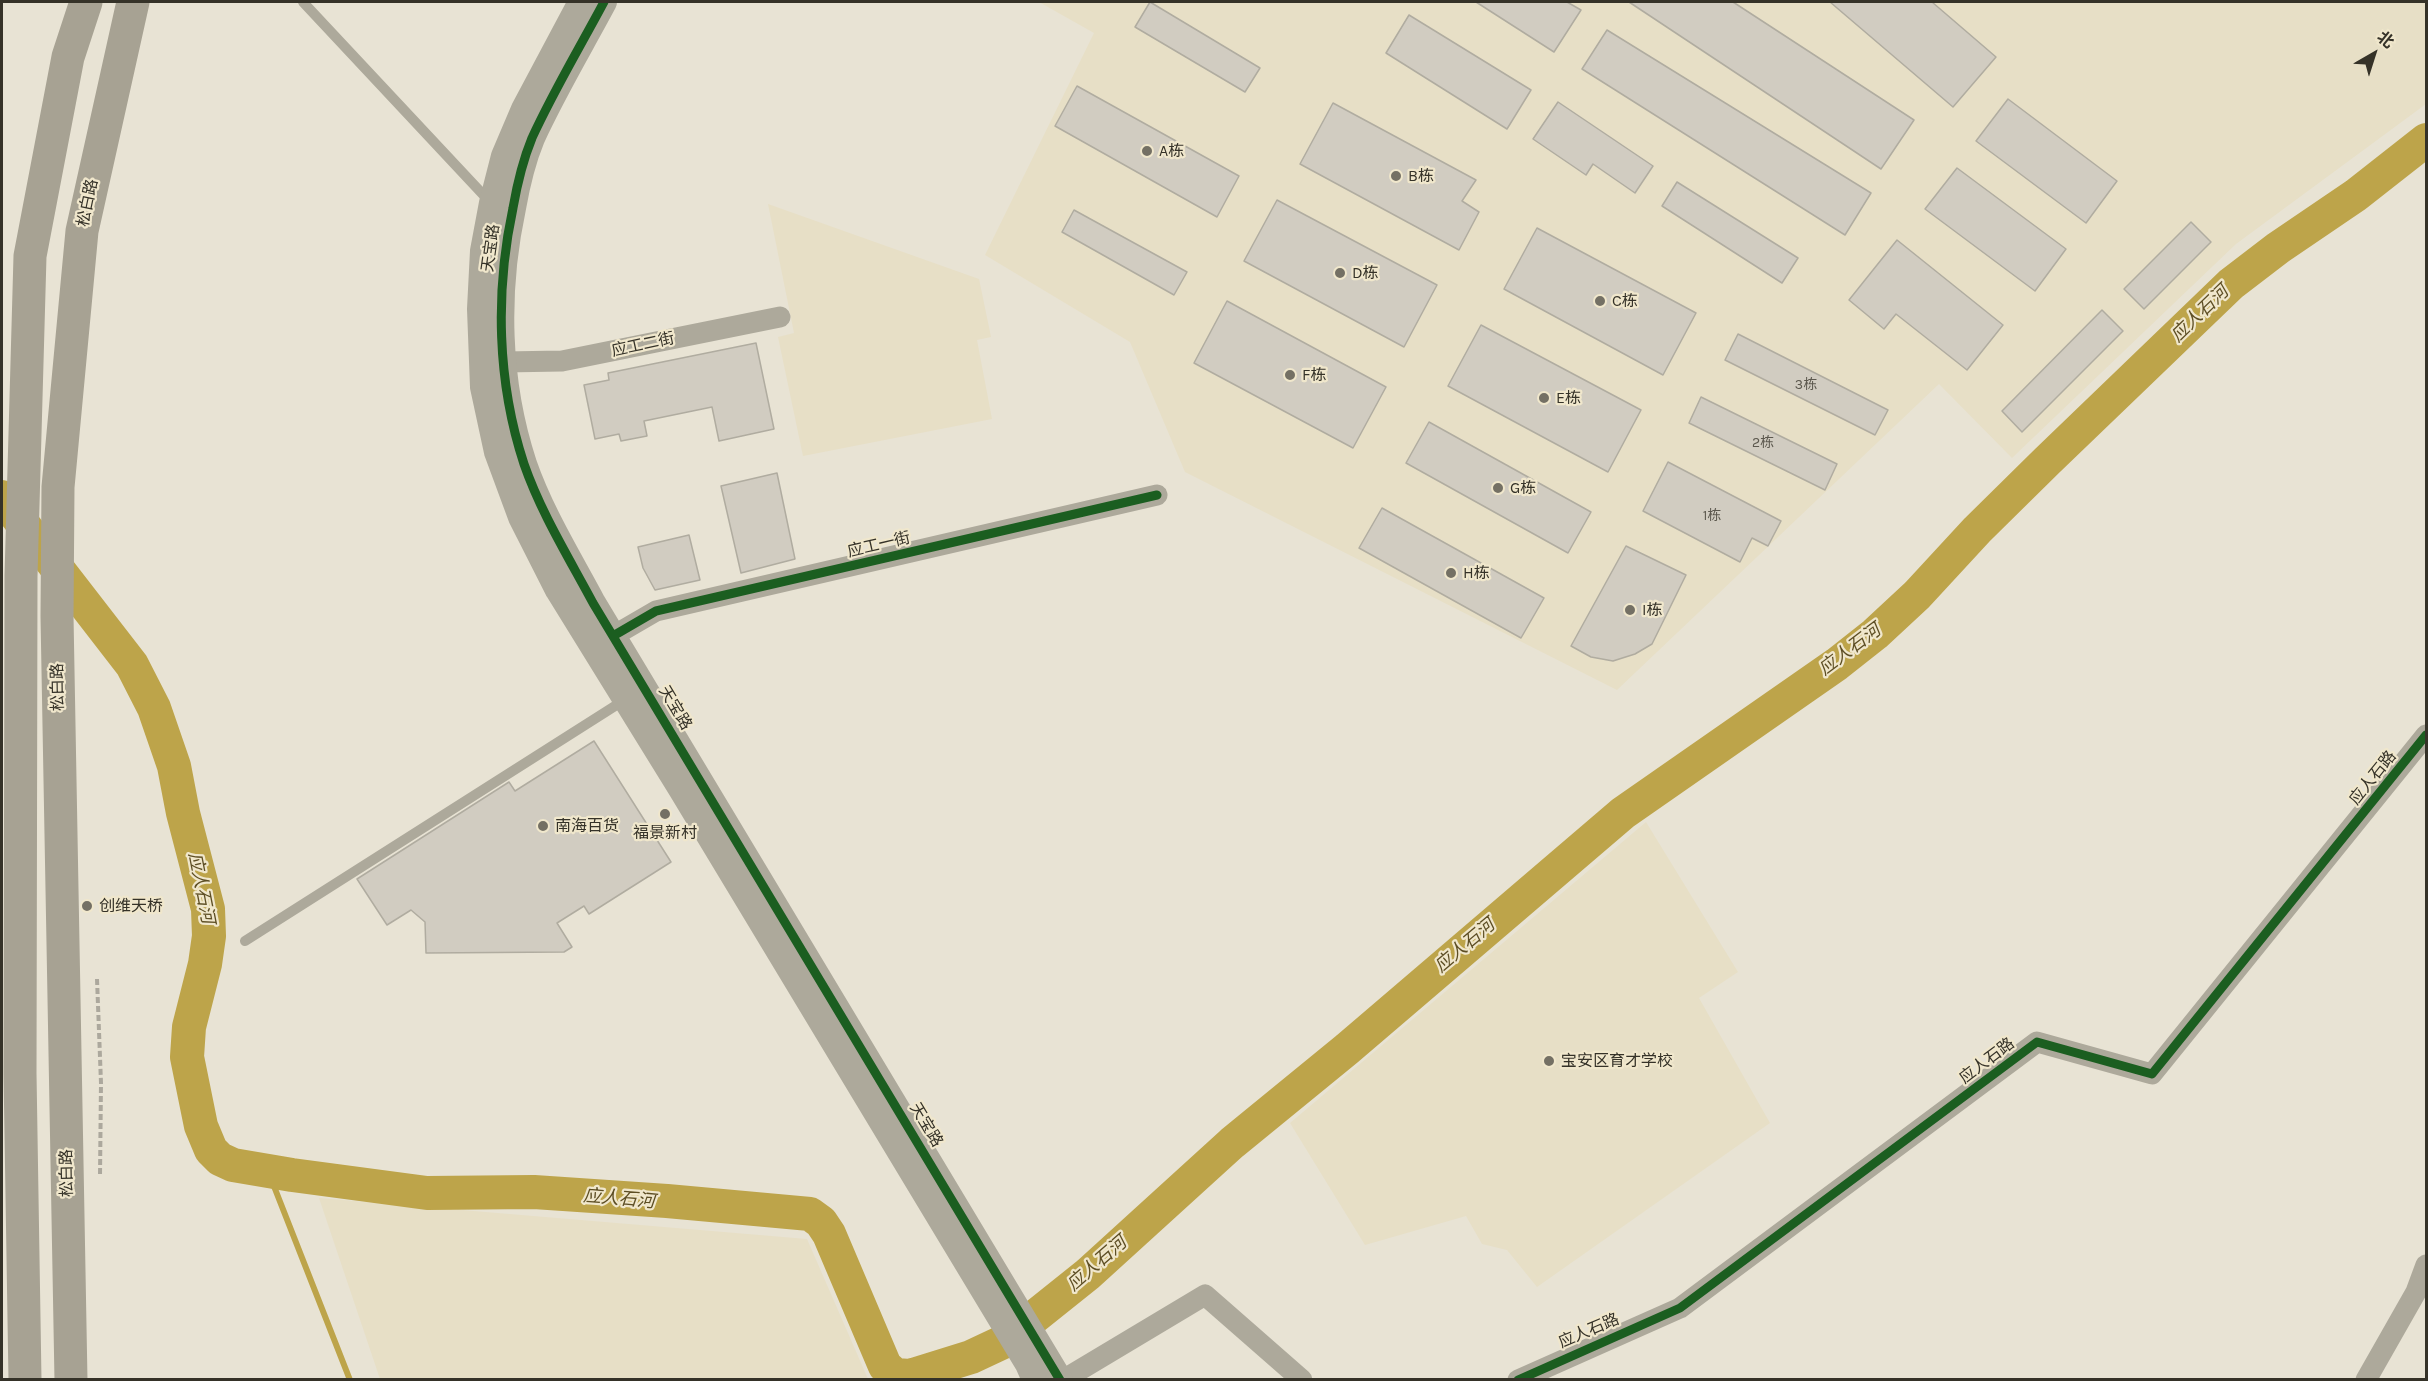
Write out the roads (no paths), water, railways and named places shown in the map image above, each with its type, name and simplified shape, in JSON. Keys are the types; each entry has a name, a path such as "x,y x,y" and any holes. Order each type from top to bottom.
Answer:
{"main road":[{"path":"25,1380 16,920 23,452 30,256 68,57 86,2"},
{"name":"松白路","path":"70,1380 57,616 58,487 82,231 133,2"},
{"path":"8,1380 24,1326"}],"street":[{"name":"天宝路","path":"581,2 524,109 504,156 483,251 480,309 483,387 497,452 521,517 558,590 1000,1298"},
{"name":"天宝路","path":"604,2 532,140 518,183 508,232 502,277 501,324 511,415 525,465 562,546 613,636 1000,1298 1036,1365 1062,1380"},
{"name":"应工二街","path":"504,362 562,361 780,316"},
{"name":"应工一街","path":"613,636 656,611 1157,495"},
{"name":"应人石路","path":"1518,1380 1680,1308 2037,1042 2152,1074 2426,736"},
{"path":"2366,1380 2416,1292 2427,1265"},
{"path":"1062,1380 1205,1295 1300,1375 1302,1380"}],"lane":[{"path":"303,2 492,203"},
{"path":"245,941 626,699"}],"waterway":[{"name":"应人石河","path":"2,497 132,665 154,708 174,766 183,813 208,909 209,936 205,964 189,1027 187,1057 201,1126 211,1150 220,1159 233,1165 292,1175 427,1193 534,1192 810,1214 821,1222 829,1234 885,1366 895,1375 910,1376 971,1357 1003,1342 1088,1274 1232,1143 1347,1049 1623,813 1837,664 1875,634 1917,595 1977,530 2047,461 2231,284 2278,248 2356,195 2426,140"},
{"path":"268,1171 350,1380"}],"place":[{"name":"A栋","path":"1147,151"},
{"name":"B栋","path":"1396,176"},
{"name":"D栋","path":"1340,273"},
{"name":"C栋","path":"1600,301"},
{"name":"F栋","path":"1290,375"},
{"name":"E栋","path":"1544,398"},
{"name":"G栋","path":"1498,488"},
{"name":"H栋","path":"1451,573"},
{"name":"I栋","path":"1630,610"},
{"name":"福景新村","path":"665,814"},
{"name":"南海百货","path":"543,826"},
{"name":"创维天桥","path":"87,906"},
{"name":"宝安区育才学校","path":"1549,1061"}]}
